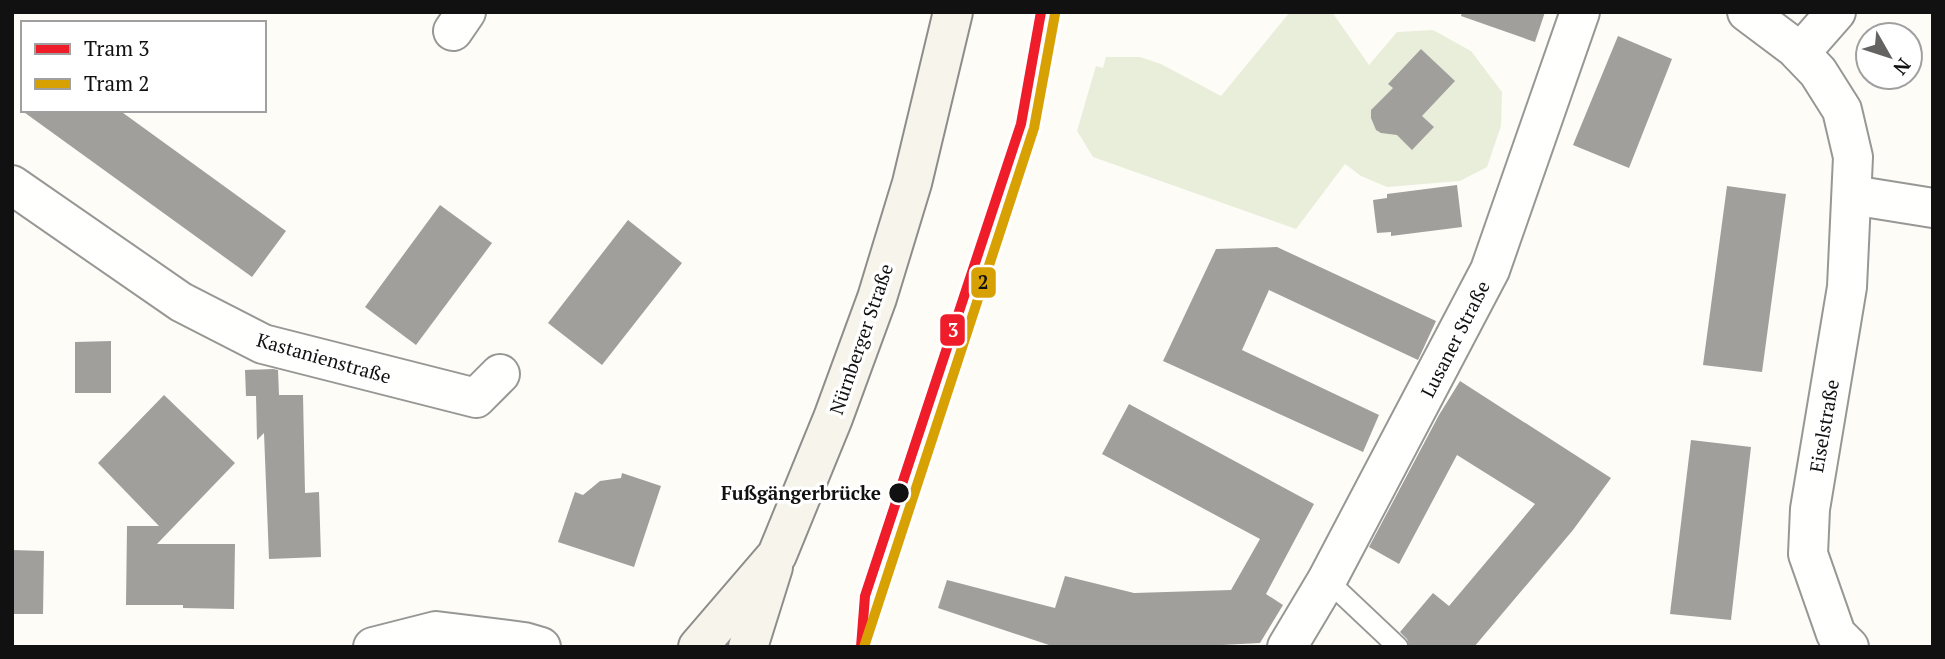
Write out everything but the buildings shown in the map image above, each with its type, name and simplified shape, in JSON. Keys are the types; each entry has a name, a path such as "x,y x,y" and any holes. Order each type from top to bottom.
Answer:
{"main road":[{"name":"Nürnberger Straße","path":"702,641 777,555 833,418 877,298 912,183 953,12"},
{"path":"748,647 777,555"}],"street":[{"name":"Lusaner Straße","path":"1287,647 1327,580 1490,270 1580,12"},
{"path":"1747,12 1800,53 1836,12"},
{"name":"Eiselstraße","path":"1800,53 1818,72 1842,110 1853,157 1847,288 1810,509 1808,554 1836,634 1849,647"},
{"name":"Kastanienstraße","path":"12,185 181,302 263,344 476,398 500,374"},
{"path":"1852,195 1933,208"},
{"path":"373,647 436,631 523,642 541,647"}],"lane":[{"path":"1327,580 1398,647"}],"green space":[{"path":"1290,12 1332,12 1369,65 1397,32 1433,30 1471,51 1502,92 1501,126 1487,167 1460,181 1387,187 1361,176 1345,164 1296,229 1093,157 1077,131 1096,66 1103,68 1106,57 1140,57 1161,64 1221,96"}],"tram line":[{"name":"3","path":"861,647 865,596 1021,124 1041,12"},
{"name":"2","path":"864,647 1034,128 1055,14"}],"place":[{"name":"Fußgängerbrücke","path":"899,493"}]}
